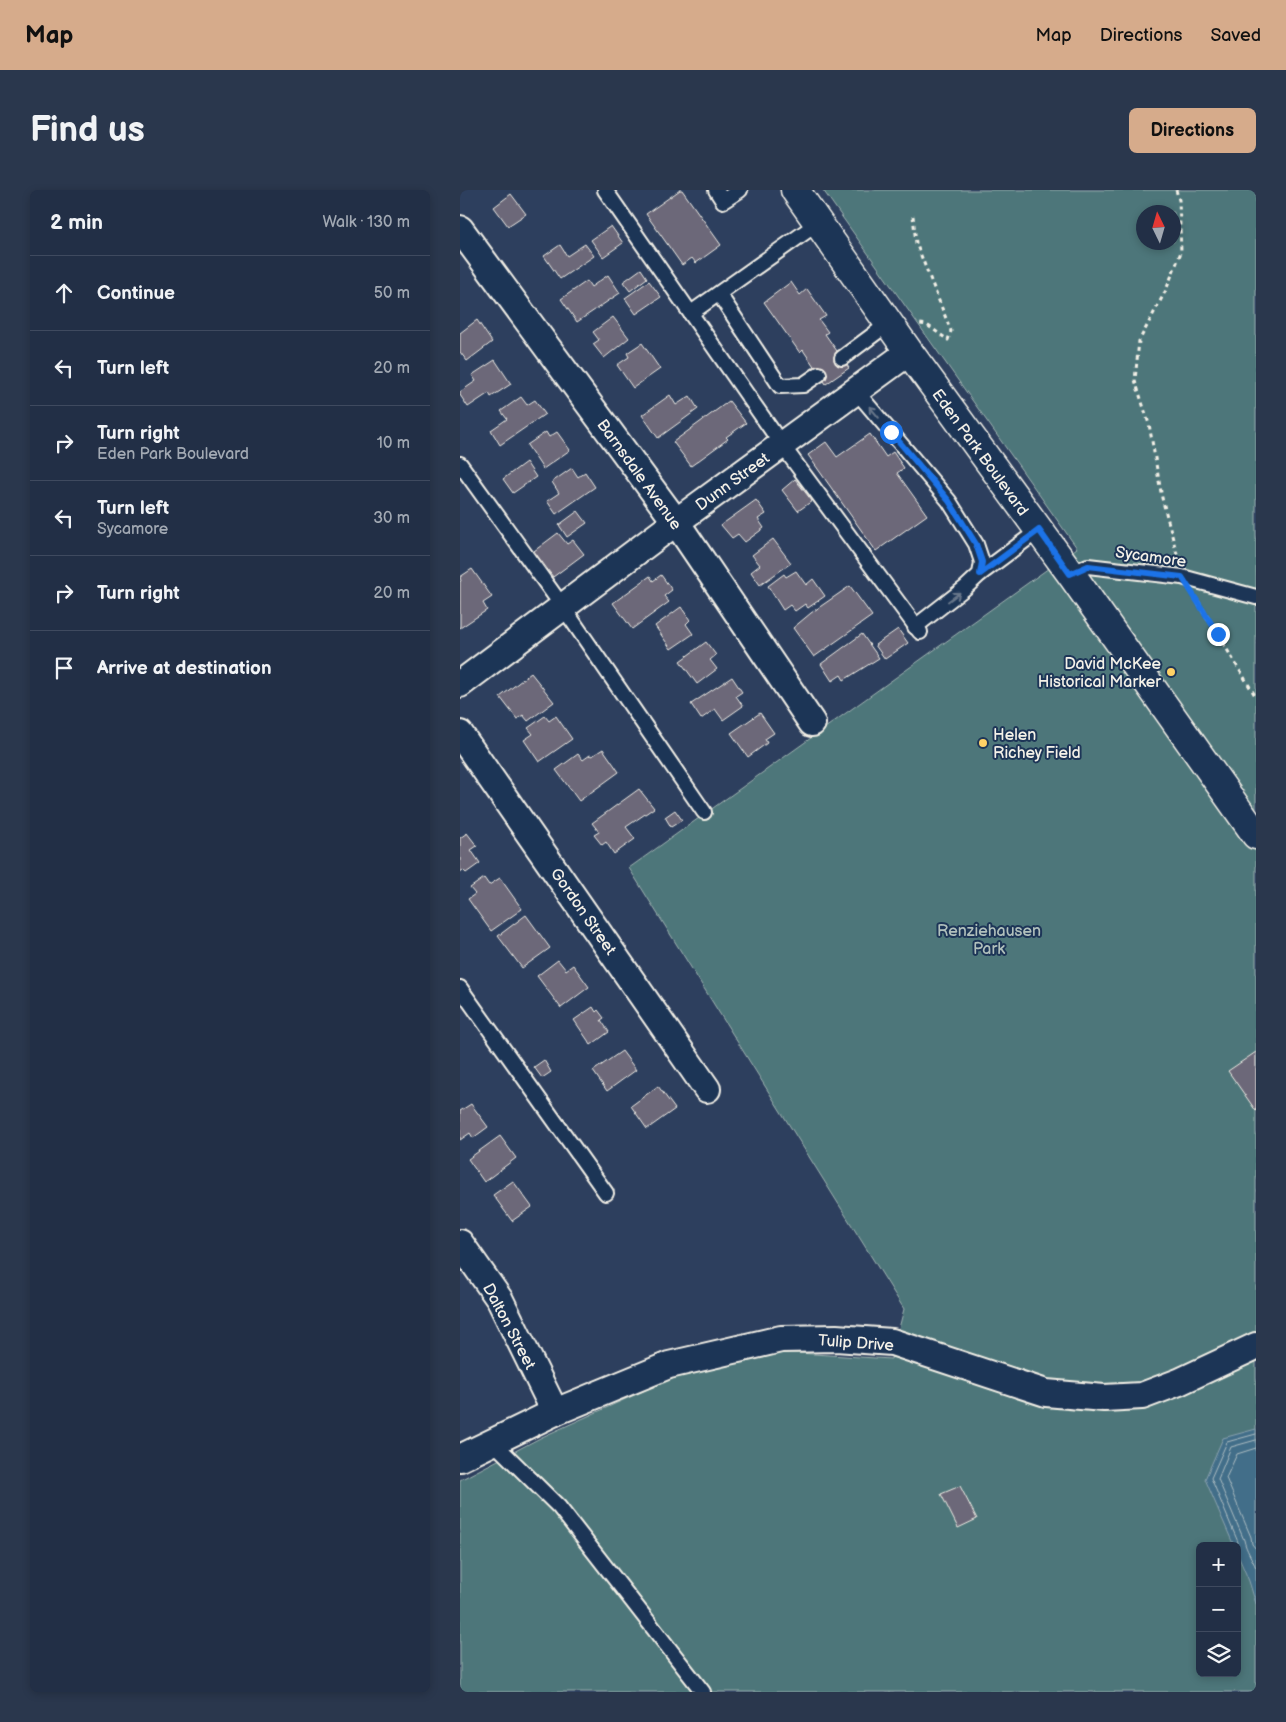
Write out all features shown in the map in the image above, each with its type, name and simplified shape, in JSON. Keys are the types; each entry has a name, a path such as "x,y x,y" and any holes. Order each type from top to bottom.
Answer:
{"main road":[{"name":"Eden Park Boulevard","path":"795,190 898,337 1039,530 1256,835"}],"street":[{"name":"Barnsdale Avenue","path":"460,229 676,522 812,724"},
{"name":"Dunn Street","path":"460,684 676,522 856,391 898,337"},
{"name":"Gordon Street","path":"460,734 707,1088"},
{"name":"Dalton Street","path":"460,1243 500,1300 555,1412"},
{"name":"Tulip Drive","path":"460,1458 555,1412 670,1366 781,1339 836,1338 892,1342 1046,1392 1104,1398 1142,1396 1179,1382 1256,1346"}],"lane":[{"path":"716,190 723,201 740,190"},
{"path":"609,191 782,445 917,629 980,574 1039,530"},
{"path":"691,313 818,223"},
{"path":"719,294 780,386 803,384 819,374"},
{"path":"842,358 898,337"},
{"path":"856,391 949,501 976,544 982,562 980,574"},
{"path":"460,464 563,607 704,812"},
{"name":"Sycamore","path":"1070,574 1088,566 1182,577 1256,597"},
{"path":"460,988 606,1193"},
{"path":"493,1442 559,1507 703,1692"}],"path":[{"path":"1176,190 1179,200 1182,252 1166,290 1139,341 1135,380 1149,424 1162,498 1182,577 1256,697"},
{"path":"898,337 914,324 927,325 948,340 951,331 916,243 913,216"}],"green space":[{"name":"Renziehausen Park","path":"823,190 1256,190 1256,1692 460,1692 460,1480 542,1437 672,1378 782,1352 891,1359 904,1309 629,868 1077,548"}],"water":[{"path":"1256,1429 1256,1604 1241,1562 1241,1542 1232,1542 1205,1479 1223,1438"}],"building":[{"path":"682,190 721,245 696,263 692,258 682,265 646,214"},
{"path":"511,194 526,214 508,226 494,207"},
{"path":"611,226 623,243 603,257 591,240"},
{"path":"585,244 594,256 560,279 544,256 560,245 567,256"},
{"path":"641,269 647,278 630,291 623,282"},
{"path":"608,275 620,293 577,322 561,299 587,281 591,287"},
{"path":"649,281 661,297 636,314 625,298"},
{"path":"791,282 800,295 807,289 826,316 819,320 828,332 825,334 849,368 826,384 803,350 800,353 764,302"},
{"path":"613,317 629,338 604,358 593,344 599,340 593,332"},
{"path":"477,320 492,342 467,361 460,352 460,333"},
{"path":"642,343 660,369 633,388 617,365 629,357 627,353"},
{"path":"495,360 511,384 491,397 489,393 468,407 460,392 476,381 472,375"},
{"path":"670,395 676,405 690,396 698,409 658,438 642,415"},
{"path":"521,397 527,405 535,400 545,414 500,445 491,430 507,419 501,411"},
{"path":"729,401 746,423 726,437 728,439 691,466 673,442"},
{"path":"546,432 549,437 557,432 570,450 543,469 527,445"},
{"path":"870,434 886,457 893,452 904,468 897,473 927,515 876,551 808,455 826,442 837,457"},
{"path":"526,462 536,477 513,493 503,479"},
{"path":"572,468 578,477 585,472 595,487 556,514 547,501 559,493 552,482"},
{"path":"795,479 812,501 798,511 782,490"},
{"path":"756,500 766,514 758,519 764,528 745,542 738,534 732,538 721,525"},
{"path":"578,511 587,523 567,537 559,525"},
{"path":"558,533 567,544 573,540 584,554 553,577 534,551"},
{"path":"773,539 791,563 760,585 751,572 760,565 752,555"},
{"path":"472,569 492,597 483,603 487,610 460,628 460,577"},
{"path":"796,571 806,585 813,579 825,596 808,608 805,604 795,611 790,605 783,610 768,586 784,574 786,577"},
{"path":"661,575 672,590 664,596 669,602 632,629 613,603 650,576 653,581"},
{"path":"850,586 872,616 814,657 793,628"},
{"path":"681,607 690,620 686,624 693,634 671,649 655,626"},
{"path":"898,629 908,643 885,659 875,645"},
{"path":"862,634 879,658 844,680 841,675 832,681 821,664"},
{"path":"706,642 716,655 710,660 717,669 697,684 680,661"},
{"path":"531,673 554,702 528,721 523,715 517,719 500,697"},
{"path":"732,677 742,692 736,696 743,706 723,720 715,709 701,719 691,704"},
{"path":"760,713 774,733 765,739 767,743 748,757 731,733"},
{"path":"545,716 549,721 556,716 572,739 539,762 524,740 533,734 528,728"},
{"path":"603,749 619,772 579,801 556,770 578,754 583,760"},
{"path":"639,789 654,808 626,827 635,839 614,854 606,842 602,845 594,835 599,832 592,823"},
{"path":"675,810 682,820 671,827 665,817"},
{"path":"467,833 477,846 471,850 480,863 466,873 463,870 460,872 460,838"},
{"path":"484,878 489,885 500,878 522,909 491,931 468,899 475,894 470,888"},
{"path":"526,915 550,948 522,968 498,936"},
{"path":"558,960 566,970 573,965 589,987 561,1008 537,976"},
{"path":"593,1007 604,1018 601,1020 609,1032 591,1045 574,1020"},
{"path":"622,1051 636,1070 607,1091 593,1071"},
{"path":"1256,1052 1256,1111 1228,1071"},
{"path":"544,1060 551,1072 542,1078 534,1067"},
{"path":"658,1086 675,1109 647,1129 631,1106"},
{"path":"471,1104 488,1127 473,1138 470,1133 460,1140 460,1111"},
{"path":"500,1136 516,1158 484,1182 468,1159"},
{"path":"513,1181 532,1207 512,1221 493,1195"},
{"path":"960,1486 977,1519 958,1528 941,1494"}],"place":[{"name":"David McKee Historical Marker","path":"1171,672"},
{"name":"Helen Richey Field","path":"983,743"}],"route":[{"path":"891,432 949,501 976,544 982,562 980,574 1039,530 1070,574 1088,566 1182,577 1218,634"}]}
